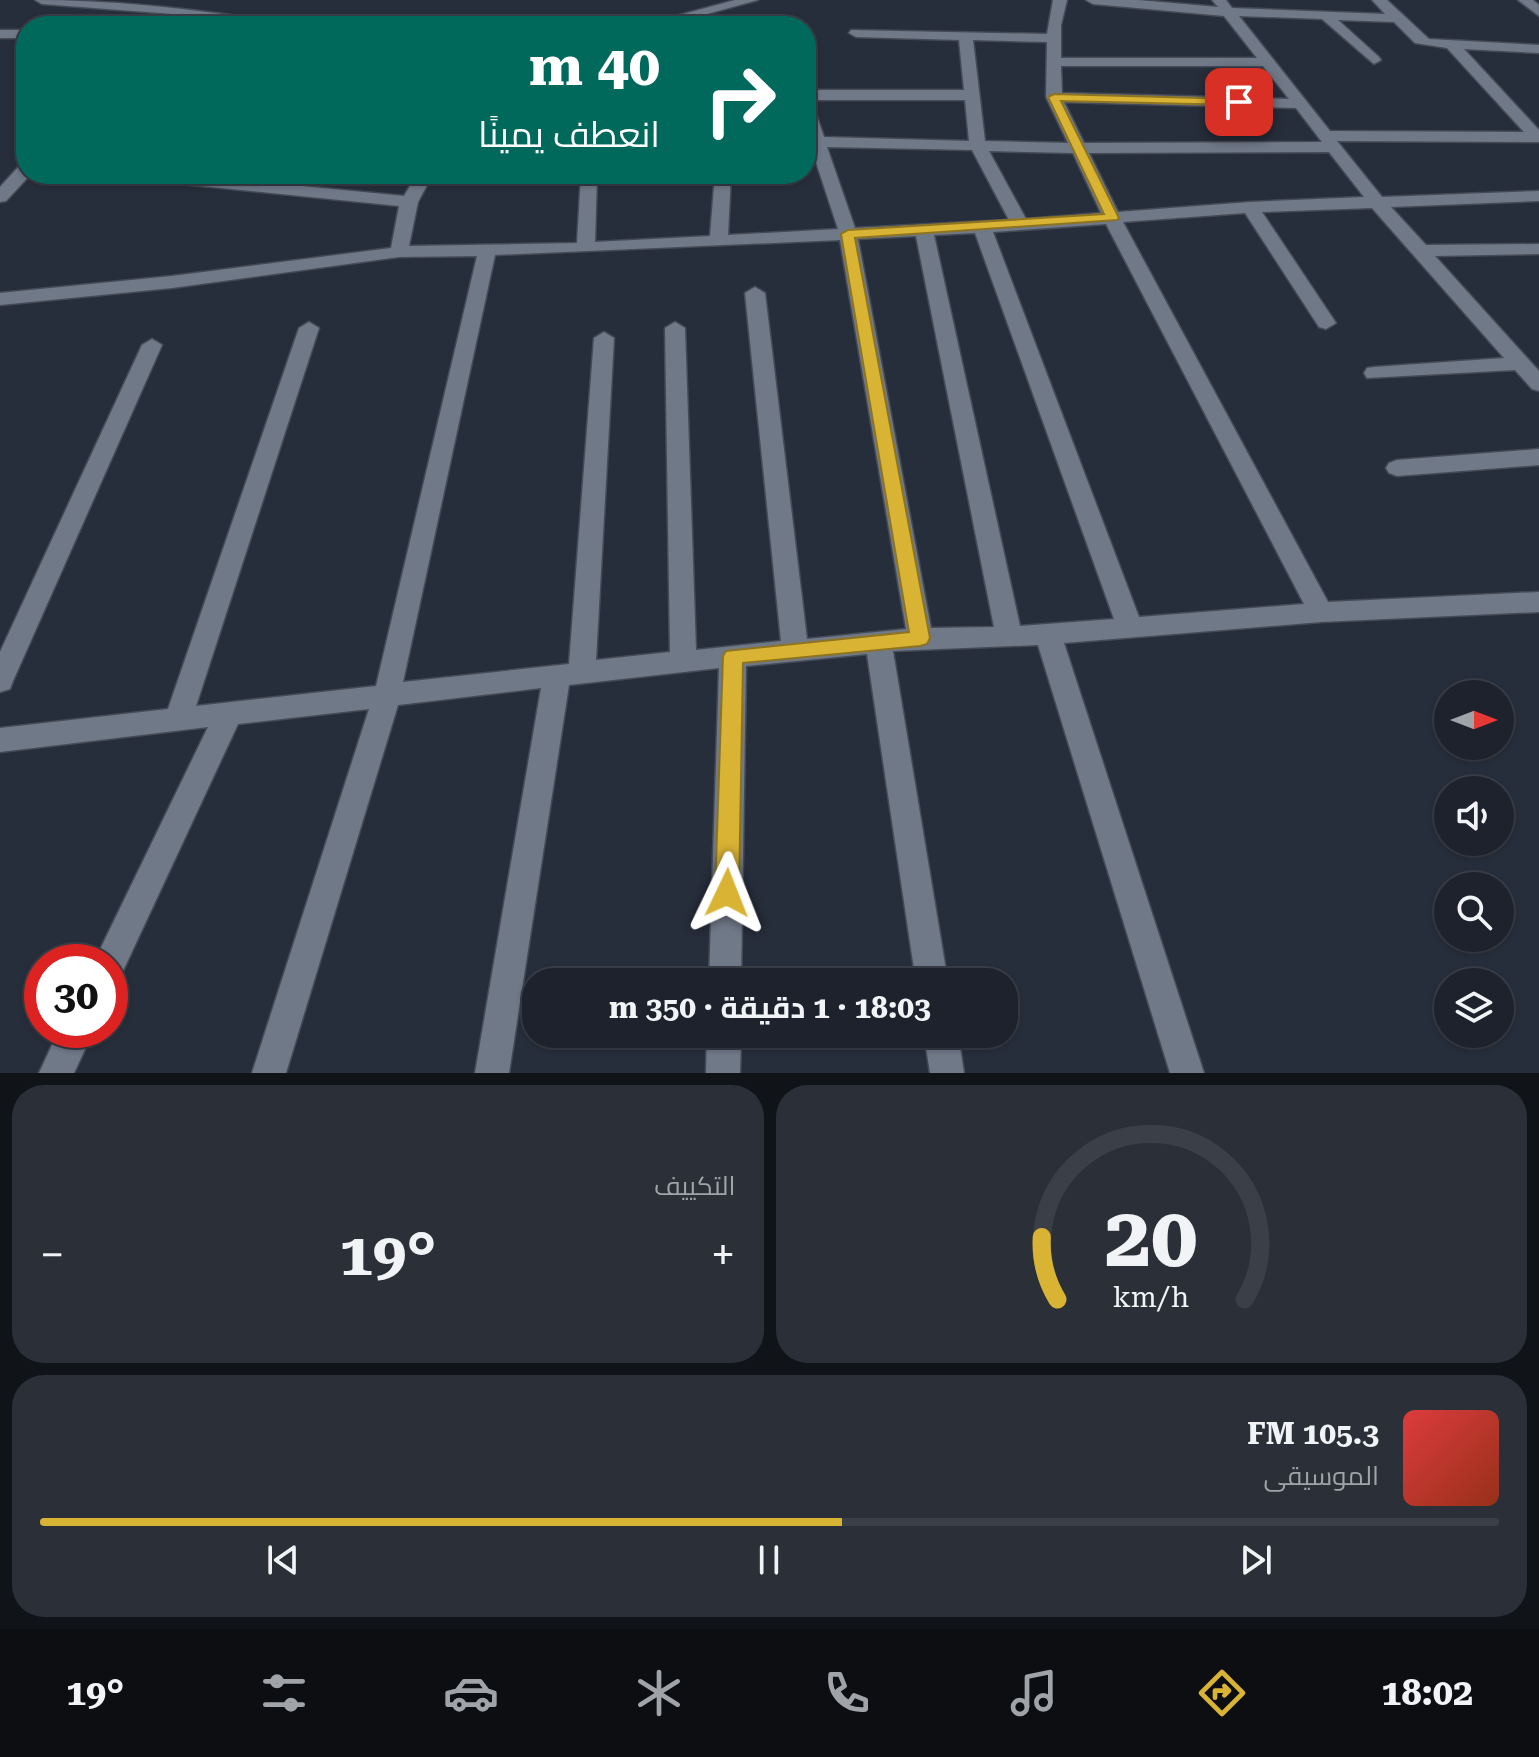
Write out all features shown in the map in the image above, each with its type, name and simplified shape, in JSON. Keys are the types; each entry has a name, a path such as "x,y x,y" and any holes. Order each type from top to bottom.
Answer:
{"street":[{"path":"42,0 212,16"},
{"path":"695,16 720,3 751,0"},
{"path":"1060,0 1054,38 1054,97 1112,218 1321,612"},
{"path":"1093,0 1397,18"},
{"path":"1302,0 1374,60"},
{"path":"1379,0 1420,40 1452,45 1539,49"},
{"path":"1525,0 1539,12"},
{"path":"1223,6 1376,201 1539,384"},
{"path":"856,33 1054,38"},
{"path":"966,36 978,146 1020,225"},
{"path":"1452,45 1538,137"},
{"path":"1054,62 1268,62"},
{"path":"816,95 972,95"},
{"path":"1054,97 1301,104"},
{"path":"816,134 848,234 920,638"},
{"path":"819,142 1078,148 1538,137"},
{"path":"0,197 16,179"},
{"path":"235,184 409,202"},
{"path":"292,190 299,184"},
{"path":"399,252 409,202 419,184"},
{"path":"586,248 589,184"},
{"path":"719,241 722,184"},
{"path":"0,299 172,282 399,252 586,248 1020,225 1250,207 1539,196"},
{"path":"1250,207 1326,323"},
{"path":"982,227 1130,627"},
{"path":"924,230 1009,637"},
{"path":"1421,251 1539,249"},
{"path":"269,1073 387,695 487,250"},
{"path":"755,293 795,650"},
{"path":"178,720 309,328"},
{"path":"675,328 683,661"},
{"path":"492,1073 570,674 604,338"},
{"path":"0,681 152,345"},
{"path":"1374,373 1521,363"},
{"path":"1397,468 1539,457"},
{"path":"0,740 683,661 920,638 1009,637 1321,612 1539,602"},
{"path":"1048,634 1187,1073"},
{"path":"878,642 930,968"},
{"path":"725,968 733,656"},
{"path":"119,944 229,713"},
{"path":"56,1073 68,1048"},
{"path":"723,1073 724,1048"},
{"path":"943,1048 947,1073"}],"route":[{"path":"727,893 733,656 920,638 848,234 1112,218 1054,97 1239,102"}]}
